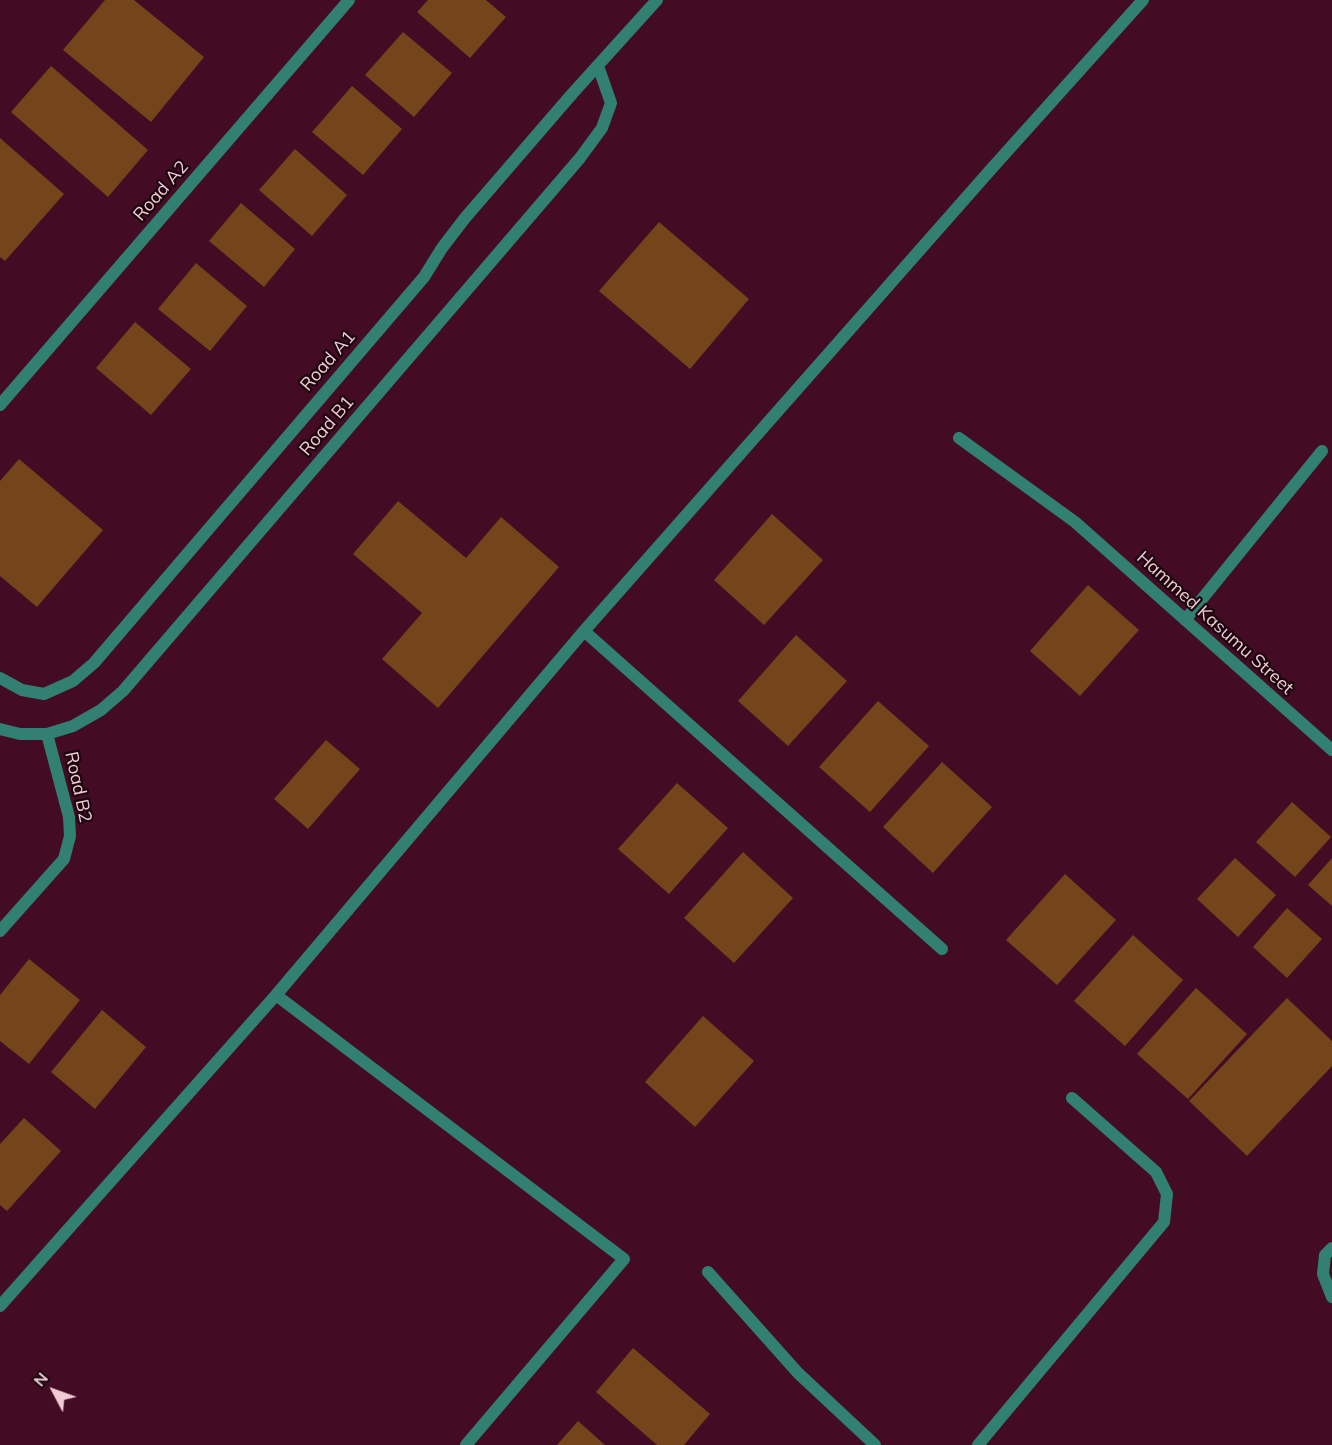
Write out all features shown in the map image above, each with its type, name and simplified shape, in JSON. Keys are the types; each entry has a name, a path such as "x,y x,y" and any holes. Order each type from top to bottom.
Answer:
{"street":[{"name":"Road A2","path":"0,405 349,0"},
{"name":"Road A1","path":"0,678 22,690 45,694 73,681 94,663 424,277 465,218 657,0"},
{"path":"0,1306 276,995 584,631 1143,0"},
{"name":"Road B1","path":"0,729 20,734 47,734 74,726 101,710 123,691 580,158 602,128 610,103 598,66"},
{"name":"Hammed Kasumu Street","path":"959,438 1075,522 1332,750"},
{"path":"1185,620 1322,451"},
{"path":"584,631 942,949"},
{"name":"Road B2","path":"0,931 64,859 70,836 69,817 47,734"},
{"path":"276,995 624,1259 466,1445"},
{"path":"978,1445 1164,1222 1167,1194 1156,1173 1071,1098"},
{"path":"1332,1248 1325,1255 1323,1274 1332,1297"},
{"path":"708,1272 798,1373 875,1445"}],"building":[{"path":"105,0 134,0 204,57 151,122 63,50"},
{"path":"428,0 486,0 506,17 470,58 417,12"},
{"path":"403,32 452,73 414,117 365,75"},
{"path":"51,66 148,150 108,197 11,112"},
{"path":"352,86 402,129 363,175 312,132"},
{"path":"0,138 64,194 5,261 0,257"},
{"path":"295,149 347,195 312,236 259,190"},
{"path":"241,203 295,249 264,287 209,241"},
{"path":"659,222 749,299 690,369 599,291"},
{"path":"196,263 247,306 210,351 158,309"},
{"path":"135,322 191,369 151,415 96,368"},
{"path":"19,459 103,530 37,607 0,576 0,481"},
{"path":"398,501 466,558 501,517 559,567 438,708 382,659 422,613 353,554"},
{"path":"772,514 823,560 764,625 714,580"},
{"path":"1088,585 1139,630 1080,696 1030,651"},
{"path":"796,635 847,681 788,746 738,701"},
{"path":"878,701 929,746 870,812 819,767"},
{"path":"326,740 360,769 308,829 274,799"},
{"path":"942,762 992,807 933,873 883,827"},
{"path":"677,783 728,828 669,894 618,849"},
{"path":"1292,802 1331,837 1295,877 1256,842"},
{"path":"743,852 793,898 734,963 684,918"},
{"path":"1235,858 1276,895 1238,937 1197,899"},
{"path":"1332,858 1332,906 1308,885"},
{"path":"1065,874 1116,920 1057,985 1006,940"},
{"path":"1287,908 1322,939 1287,978 1253,947"},
{"path":"1133,935 1183,980 1125,1046 1074,1001"},
{"path":"29,959 80,1000 29,1064 0,1041 0,995"},
{"path":"1196,988 1247,1034 1188,1099 1137,1054"},
{"path":"1287,998 1332,1041 1332,1066 1247,1156 1189,1101"},
{"path":"102,1010 146,1047 95,1109 51,1072"},
{"path":"703,1016 754,1061 695,1127 645,1082"},
{"path":"24,1118 61,1151 7,1211 0,1205 0,1144"},
{"path":"633,1348 710,1414 684,1445 657,1445 596,1392"},
{"path":"578,1421 605,1445 557,1445"}]}
